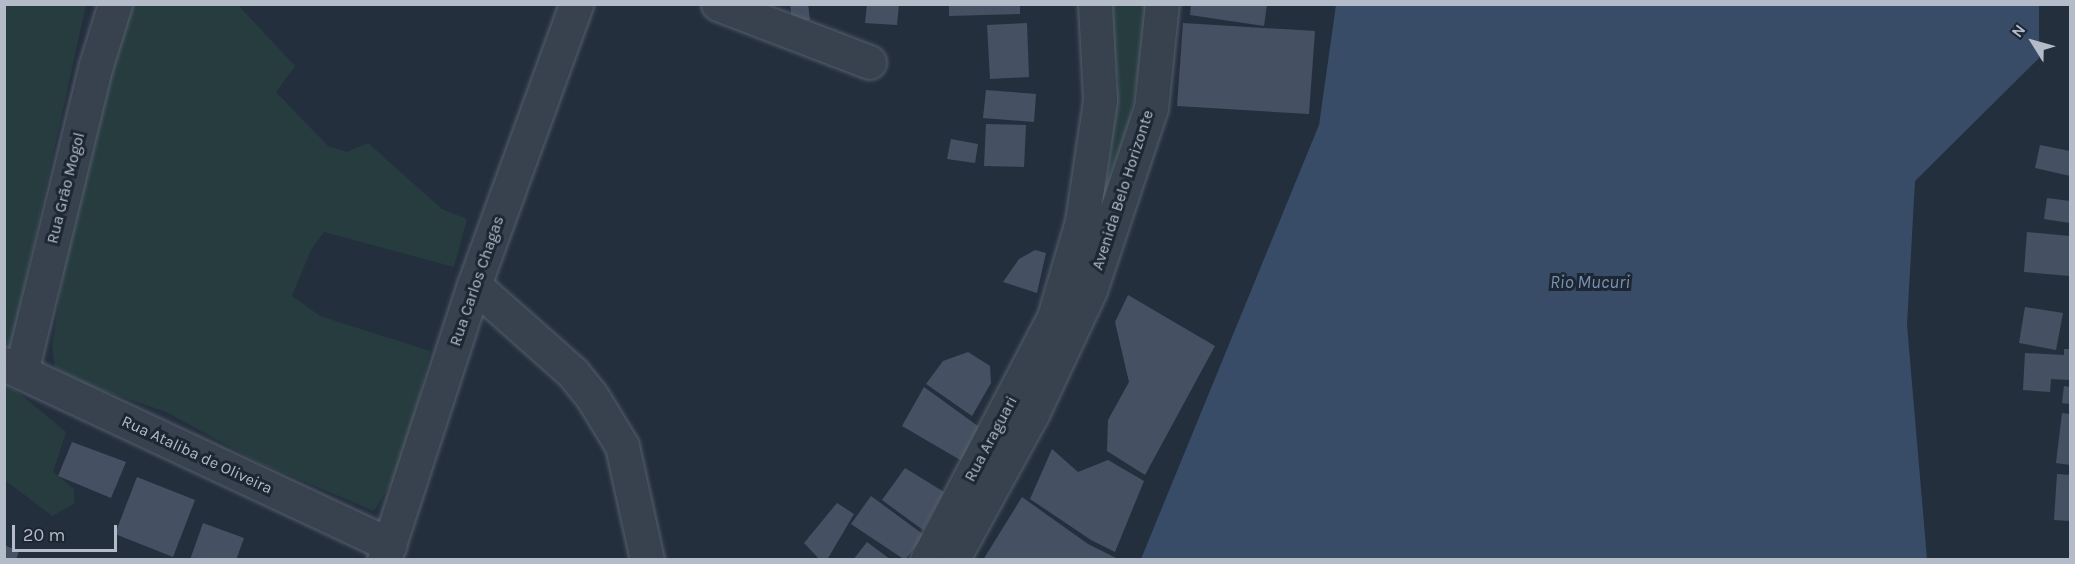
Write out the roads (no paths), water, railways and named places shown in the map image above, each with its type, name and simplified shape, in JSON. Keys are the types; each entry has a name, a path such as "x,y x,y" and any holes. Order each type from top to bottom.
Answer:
{"street":[{"name":"Rua Grão Mogol","path":"13,368 96,65 115,4"},
{"name":"Rua Carlos Chagas","path":"387,552 474,285 576,4"},
{"path":"718,4 869,62"},
{"name":"Avenida Belo Horizonte","path":"1062,326 1082,221 1100,100 1095,4"},
{"name":"Avenida Belo Horizonte","path":"1062,326 1116,219 1151,108 1162,4"},
{"path":"474,285 573,373 591,395 622,447 647,560"},
{"name":"Rua Araguari","path":"927,560 1062,326"},
{"name":"Rua Araguari","path":"952,560 1032,414 1062,326"},
{"name":"Rua Ataliba de Oliveira","path":"13,368 387,552"}],"water":[{"name":"Rio Mucuri","path":"1336,5 2039,5 2039,58 1915,181 1907,325 1927,559 1141,559 1319,125"}]}
